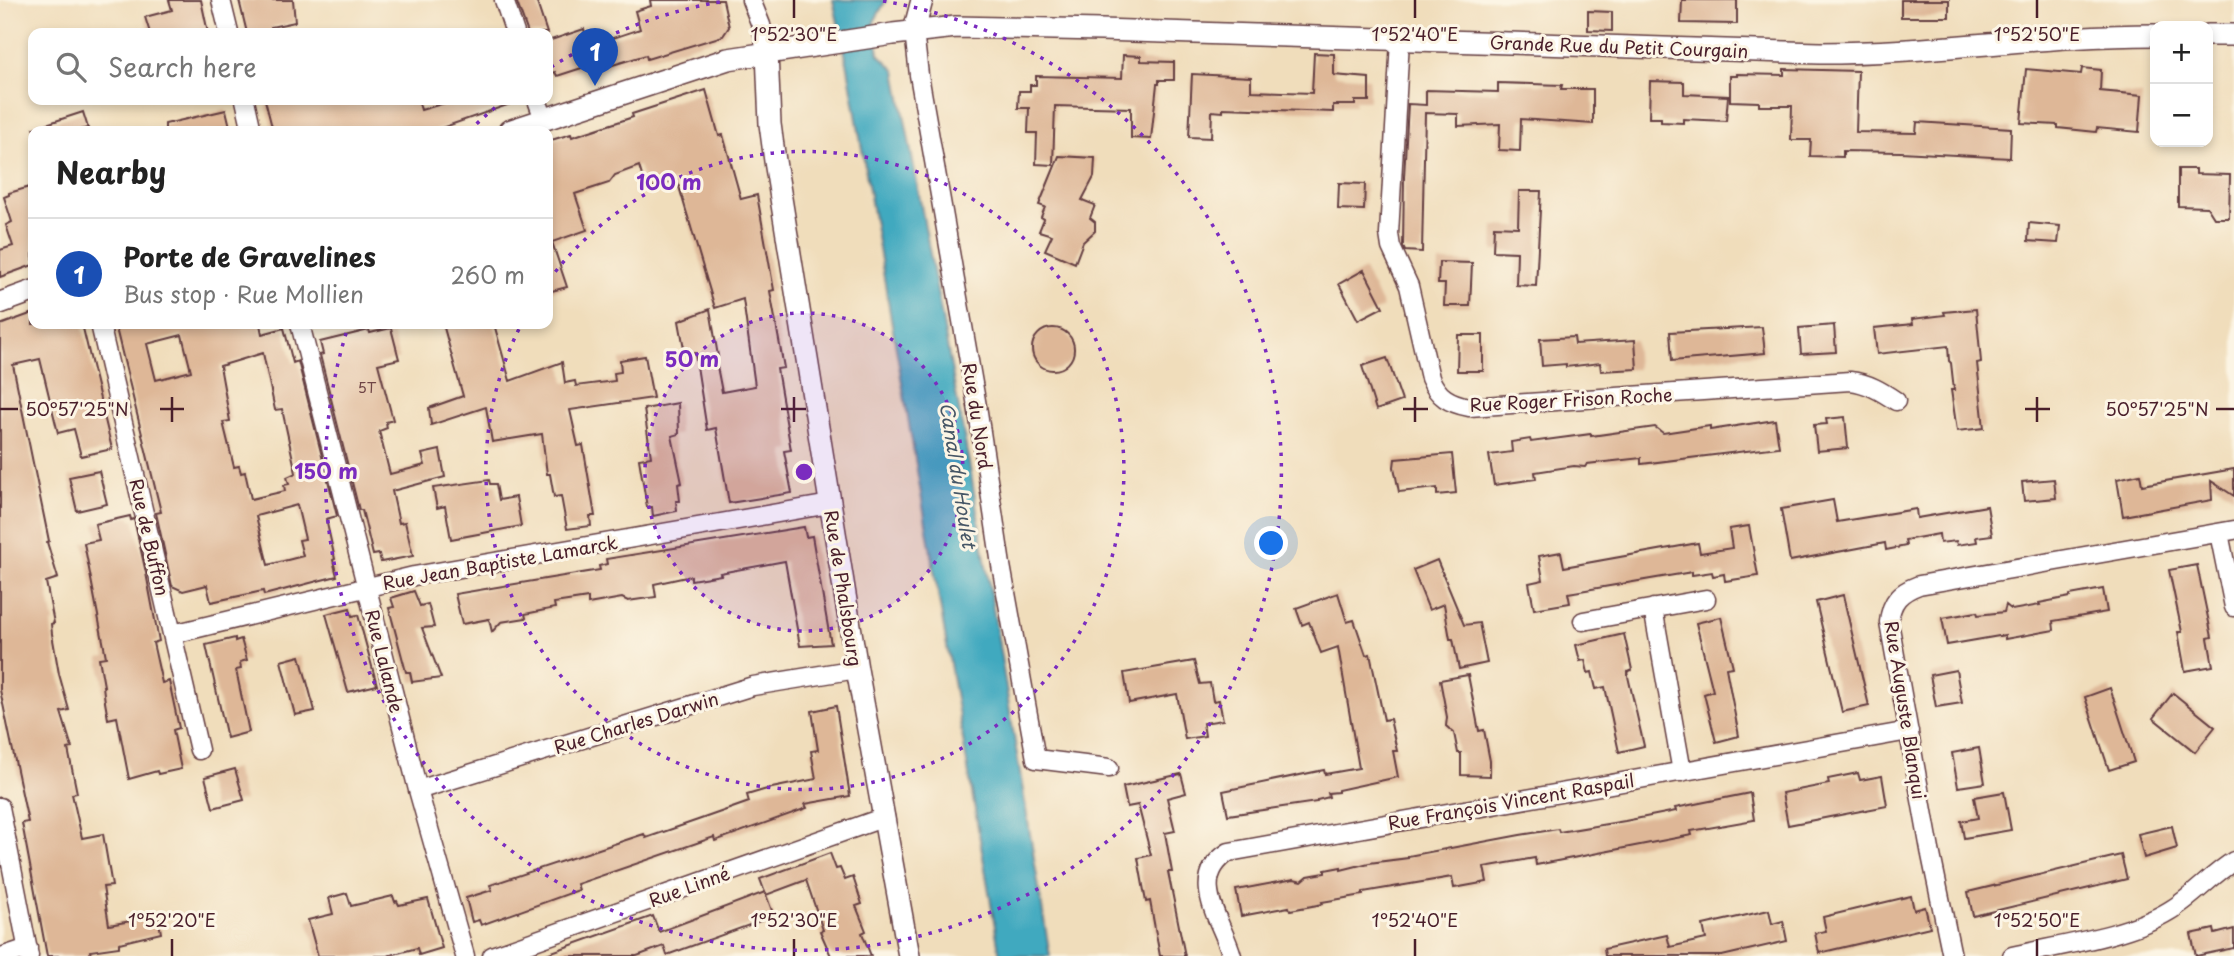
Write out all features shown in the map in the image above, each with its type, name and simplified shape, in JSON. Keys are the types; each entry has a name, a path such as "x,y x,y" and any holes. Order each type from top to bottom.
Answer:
{"street":[{"path":"221,0 228,28"},
{"path":"504,0 513,28"},
{"path":"751,0 761,25 766,52"},
{"name":"Rue du Nord","path":"922,0 914,31 919,75 978,412 1000,565 1036,759 1109,768"},
{"name":"Grande Rue du Petit Courgain","path":"517,126 541,110 697,68 766,52 914,31 993,27 1838,53 2067,36 2150,35"},
{"path":"2213,35 2234,35"},
{"name":"Rue Roger Frison Roche","path":"1400,40 1389,234 1391,247 1409,286 1430,378 1445,399 1469,407 1850,381 1863,382 1896,401"},
{"name":"Rue de Phalsbourg","path":"766,52 775,161 857,669 909,956"},
{"path":"245,105 251,126"},
{"path":"0,303 28,294"},
{"name":"Rue de Buffon","path":"101,329 199,750"},
{"name":"Rue Lalande","path":"301,329 418,790 466,956"},
{"name":"Rue Jean Baptiste Lamarck","path":"173,634 366,586 453,568 830,504"},
{"path":"2227,532 2234,607"},
{"name":"Rue Auguste Blanqui","path":"1952,956 1889,622 1893,603 1908,589 1919,585 2227,532"},
{"path":"1583,621 1706,598"},
{"path":"1654,608 1682,772"},
{"name":"Rue Charles Darwin","path":"418,790 753,686 857,669"},
{"name":"Rue François Vincent Raspail","path":"1232,956 1227,939 1215,919 1209,890 1212,867 1218,858 1229,852 1909,732"},
{"path":"0,807 29,952 4,956"},
{"name":"Rue Linné","path":"492,956 885,817"},
{"path":"2012,956 2113,932 2156,918 2186,900 2234,861"}],"water":[{"name":"Canal du Houlet","path":"833,0 886,0 874,22 879,54 896,71 971,474 1050,956 1000,956 848,67"}],"building":[{"path":"169,0 201,0 207,28 148,28 145,17 172,10"},
{"path":"239,0 293,0 295,22 271,28 246,28"},
{"path":"516,0 536,0 545,28 526,28"},
{"path":"650,0 723,0 729,27 723,36 647,59 646,55 596,70 594,64 557,76 553,73 553,39 584,29 589,46 640,29 635,11 651,6"},
{"path":"1682,0 1737,0 1737,24 1681,23"},
{"path":"1901,0 1949,0 1949,17 1901,17"},
{"path":"1588,11 1612,12 1612,31 1588,30"},
{"path":"1314,53 1334,54 1334,75 1369,78 1369,101 1355,101 1355,105 1333,105 1333,112 1223,108 1223,112 1212,111 1211,138 1189,137 1192,74 1251,77 1251,91 1312,93"},
{"path":"1123,55 1141,56 1141,61 1174,62 1174,80 1159,80 1157,84 1151,139 1131,138 1131,108 1055,106 1053,165 1036,164 1037,133 1028,133 1029,108 1018,108 1019,91 1030,91 1030,85 1036,85 1036,76 1122,78"},
{"path":"2082,68 2101,70 2100,91 2142,95 2139,132 2097,128 2096,132 2058,128 2058,125 2021,123 2026,69 2081,74"},
{"path":"1784,69 1858,71 1856,132 1916,133 1917,122 2011,128 2010,158 1843,151 1843,157 1810,156 1811,140 1791,140 1792,106 1759,106 1759,102 1730,101 1730,76 1784,75"},
{"path":"1650,81 1684,82 1684,94 1728,96 1726,121 1683,119 1683,123 1661,122 1661,118 1649,118"},
{"path":"1498,83 1593,89 1593,124 1521,119 1520,151 1499,150 1500,124 1458,126 1458,114 1425,113 1422,252 1405,251 1404,177 1408,104 1426,105 1426,90 1498,92"},
{"path":"706,90 719,136 723,135 741,199 757,195 774,290 770,291 784,368 777,369 791,450 784,451 792,493 729,503 716,428 707,430 695,353 685,354 679,321 710,309 722,392 755,386 743,299 715,308 677,180 646,189 639,166 615,175 609,183 575,194 587,230 553,242 553,139 571,134 572,137 633,117 632,114"},
{"path":"266,105 420,105 421,110 438,105 507,105 447,126 272,126"},
{"path":"226,110 230,126 165,126"},
{"path":"83,112 87,126 40,126"},
{"path":"1059,156 1095,158 1094,177 1082,200 1095,205 1090,218 1095,222 1095,231 1083,242 1075,263 1045,250 1052,235 1039,231 1045,207 1039,205"},
{"path":"2178,169 2196,169 2196,174 2230,175 2229,218 2214,218 2207,207 2178,206"},
{"path":"1339,183 1365,184 1364,210 1338,209"},
{"path":"28,187 28,267 0,277 0,250 13,246 6,225 12,222 4,197"},
{"path":"1519,191 1541,191 1536,286 1516,285 1517,252 1493,251 1494,226 1518,227"},
{"path":"2029,223 2060,226 2058,243 2028,241"},
{"path":"553,245 567,287 553,291"},
{"path":"1439,262 1472,263 1470,306 1444,306 1445,284 1438,284"},
{"path":"1364,270 1383,307 1358,320 1339,284"},
{"path":"1976,309 1981,362 1977,363 1984,428 1957,431 1948,346 1877,354 1874,328 1913,324 1912,319"},
{"path":"28,315 28,329 83,329 112,449 81,456 74,429 58,433 40,359 13,365 49,541 47,542 58,578 46,582 54,623 51,624 59,674 69,710 61,712 72,748 68,749 77,793 72,794 82,838 103,834 112,886 103,887 109,925 158,916 161,933 119,943 119,947 90,951 91,956 47,956 22,823 28,822 0,690 0,325"},
{"path":"1834,325 1836,352 1801,354 1799,328"},
{"path":"1762,327 1765,353 1672,361 1670,332"},
{"path":"1053,328 1068,334 1074,349 1068,364 1053,370 1038,364 1032,349 1038,334"},
{"path":"116,329 261,329 262,334 284,329 293,363 298,361 337,516 326,519 337,576 264,595 263,591 211,602 207,585 183,591 172,586 156,513 161,512","holes":["182,335 191,371 156,380 147,344","263,353 275,410 282,409 296,473 287,477 289,484 284,485 285,491 251,499 245,472 241,473 239,466 234,467 223,422 230,421 220,366","297,505 305,539 299,540 303,556 268,565 256,516"]},
{"path":"391,329 399,359 378,364 393,420 386,422 387,428 379,431 390,474 425,465 422,454 440,450 445,477 392,491 399,523 405,522 413,556 381,562 379,554 373,555 362,510 359,510 320,355 323,354 320,342 369,330 370,333"},
{"path":"444,329 495,329 510,381 562,362 565,383 575,381 576,386 615,381 614,373 621,372 620,360 645,356 653,398 570,410 578,446 583,445 595,516 590,516 591,526 567,529 561,496 554,497 550,474 547,474 542,434 492,442 486,407 431,425 429,408 463,396"},
{"path":"1458,335 1483,335 1483,371 1457,371"},
{"path":"1574,337 1575,344 1635,340 1637,369 1601,371 1600,363 1566,367 1566,364 1542,366 1540,339"},
{"path":"1387,358 1402,401 1376,410 1362,366"},
{"path":"678,403 679,434 672,436 682,483 678,484 680,501 676,501 677,511 653,516 652,507 647,507 639,459 651,457 644,409"},
{"path":"1845,417 1848,448 1817,451 1814,425 1827,424 1826,419"},
{"path":"1775,420 1779,447 1641,464 1641,458 1587,464 1585,467 1535,472 1536,479 1494,485 1489,455 1512,452 1511,442 1591,436 1655,427 1663,433 1710,426 1710,430"},
{"path":"1452,454 1456,493 1437,495 1437,488 1399,492 1395,459"},
{"path":"2234,469 2234,496 2211,481 2212,500 2123,516 2117,479 2140,474 2142,485"},
{"path":"99,471 107,504 77,511 69,477"},
{"path":"2054,479 2056,498 2024,501 2022,482"},
{"path":"489,480 490,484 496,484 499,500 516,497 521,526 451,539 445,506 437,508 433,488"},
{"path":"1833,500 1837,522 1916,509 1917,518 1987,506 1992,535 1976,537 1977,542 1957,545 1956,541 1940,543 1939,534 1905,540 1906,546 1886,550 1885,543 1790,561 1781,509"},
{"path":"130,516 131,520 134,519 146,573 159,641 153,643 162,683 169,681 179,728 173,730 181,769 158,774 157,771 129,779 117,717 108,719 99,658 106,657 84,543 99,540 95,524"},
{"path":"1749,526 1758,576 1725,581 1724,574 1713,576 1712,572 1692,575 1692,572 1568,593 1570,603 1534,609 1529,583 1543,580 1539,556 1561,552 1564,567 1698,543 1700,553 1732,548 1729,529"},
{"path":"804,527 806,537 812,536 831,644 800,646 785,561 720,573 721,575 691,580 691,576 654,584 656,597 628,601 622,598 588,604 588,598 554,603 555,608 525,614 526,618 501,622 492,632 489,619 462,624 455,594 600,570 599,566 607,564 606,559"},
{"path":"1437,560 1464,625 1479,623 1487,663 1459,669 1444,604 1429,610 1413,570"},
{"path":"2197,565 2212,637 2208,638 2213,666 2185,671 2178,632 2182,632 2169,570"},
{"path":"2103,589 2107,612 2053,621 2054,630 2005,639 2005,635 1947,645 1942,618 1977,612 1978,615 2004,612 2006,605 2012,610"},
{"path":"414,591 420,606 428,604 434,627 422,628 441,678 412,682 410,672 406,672 389,608 394,607 391,598"},
{"path":"1338,593 1347,622 1354,620 1366,655 1370,654 1384,720 1390,719 1397,751 1393,751 1398,777 1328,793 1329,797 1317,802 1228,815 1223,791 1324,770 1325,774 1359,768 1338,647 1321,653 1309,622 1302,625 1296,608"},
{"path":"1843,595 1869,706 1842,712 1816,602"},
{"path":"350,608 352,616 358,615 377,685 348,692 326,614"},
{"path":"1721,617 1733,667 1726,668 1739,736 1716,742 1704,694 1713,691 1696,623"},
{"path":"1624,634 1632,670 1627,672 1644,746 1619,752 1605,687 1596,689 1592,672 1588,673 1585,660 1580,661 1576,645"},
{"path":"235,638 235,641 241,639 247,660 240,662 241,669 236,670 249,732 227,738 206,645"},
{"path":"300,656 315,711 295,715 281,661"},
{"path":"1194,661 1200,684 1210,683 1213,701 1219,700 1223,720 1203,723 1205,736 1185,739 1177,694 1129,703 1124,673"},
{"path":"1956,670 1962,703 1936,707 1930,675"},
{"path":"1468,675 1479,731 1484,730 1490,776 1461,775 1461,753 1458,753 1454,733 1446,726 1447,717 1440,680"},
{"path":"2110,688 2134,762 2109,770 2085,697"},
{"path":"2173,693 2215,727 2195,752 2153,718"},
{"path":"836,706 850,796 805,804 807,808 715,841 714,837 577,884 579,890 481,925 479,920 472,922 466,898 492,890 490,885 644,834 646,838 698,820 749,802 747,795 816,779 811,751 818,750 812,711"},
{"path":"1979,748 1985,783 1958,787 1952,753"},
{"path":"235,769 244,800 213,808 205,777"},
{"path":"1858,773 1860,780 1882,776 1887,806 1788,825 1782,793 1829,784 1828,779"},
{"path":"1181,774 1186,793 1167,798 1175,831 1165,833 1172,872 1168,872 1185,956 1160,956 1150,901 1146,902 1138,858 1151,855 1138,805 1127,807 1123,787"},
{"path":"2004,792 2011,830 1964,838 1961,821 1978,818 1974,797"},
{"path":"1750,793 1754,820 1691,831 1692,835 1536,865 1535,858 1484,867 1487,882 1454,888 1452,877 1363,892 1363,895 1322,902 1323,904 1241,916 1236,890 1294,879 1302,881 1308,876 1325,873 1325,870 1341,867 1341,870 1408,858 1520,835 1558,829 1559,832 1625,821"},
{"path":"2172,826 2177,848 2144,858 2138,834"},
{"path":"830,853 836,869 840,868 845,880 853,877 862,904 856,906 866,931 862,933 871,956 831,956 820,931 823,930 806,880 766,895 760,879"},
{"path":"2121,855 2127,879 1973,916 1968,892"},
{"path":"765,892 774,916 667,955 664,946 637,956 546,954 653,916 659,932"},
{"path":"347,893 351,906 393,896 399,905 428,899 442,948 419,955 417,948 387,956 318,956 308,920 333,914 329,898"},
{"path":"1911,896 1914,910 1925,907 1930,927 1819,953 1815,933 1826,931 1823,917"},
{"path":"1769,910 1772,924 1783,921 1787,941 1722,956 1605,956 1604,949 1667,935 1670,947 1706,939 1703,925"},
{"path":"2214,929 2215,934 2234,929 2234,948 2196,956 2191,934"}],"place":[{"name":"Porte de Gravelines","path":"595,86"}]}
